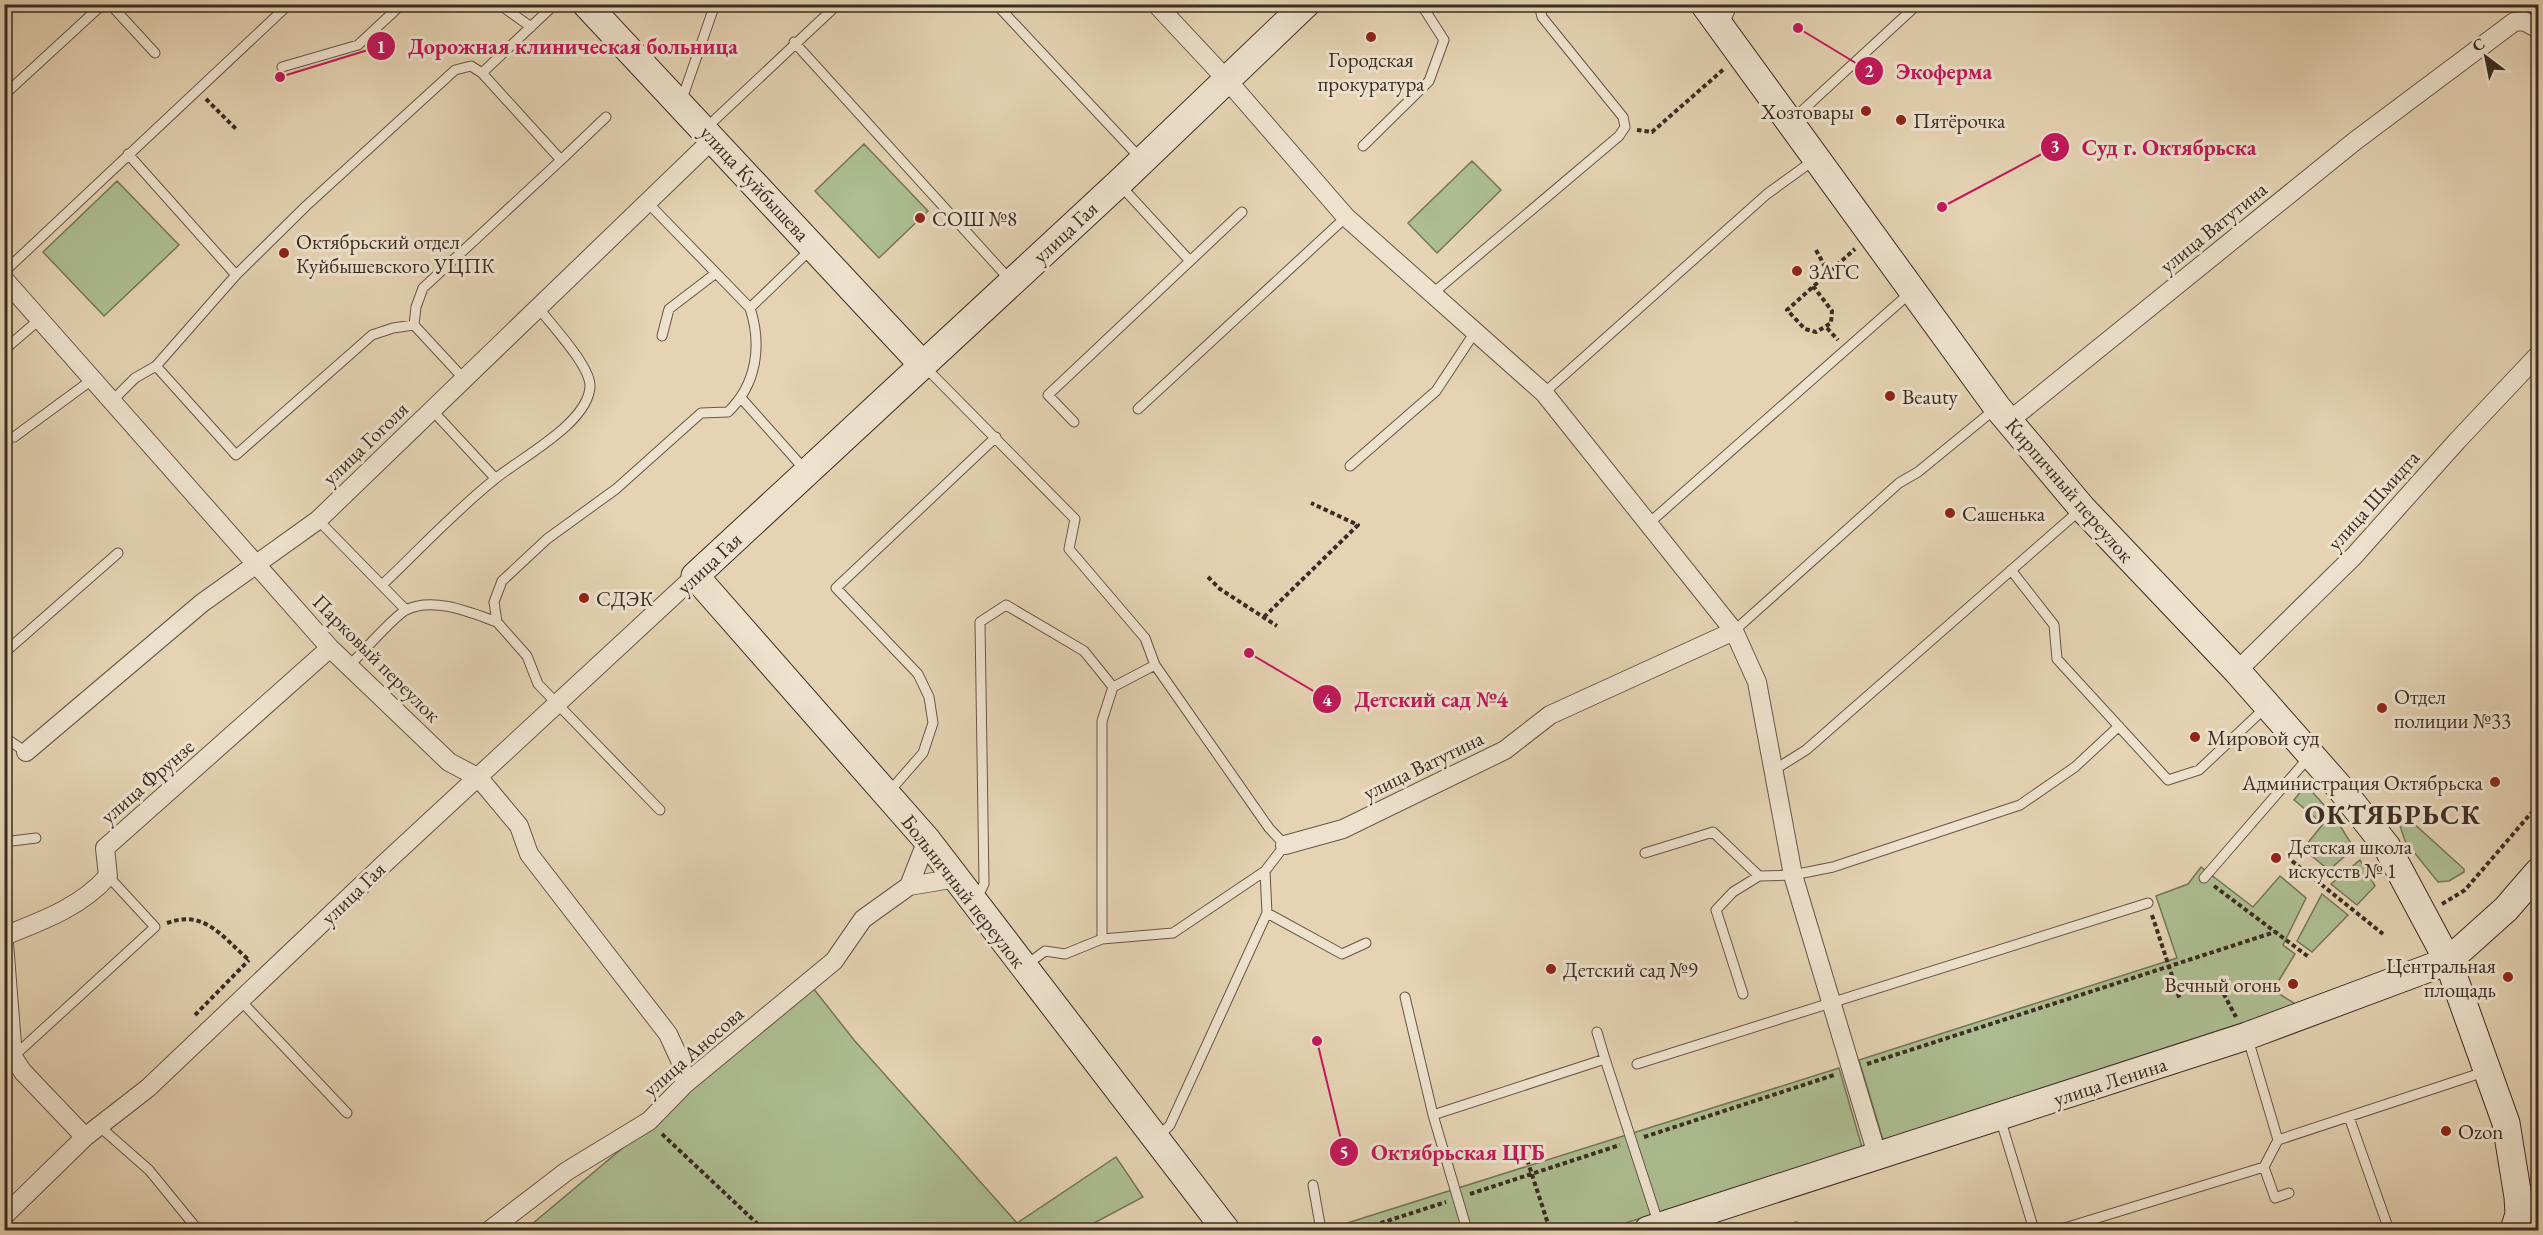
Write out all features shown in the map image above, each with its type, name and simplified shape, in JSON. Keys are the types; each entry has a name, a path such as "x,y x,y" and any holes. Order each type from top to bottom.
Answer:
{"main road":[{"name":"улица Куйбышева","path":"586,4 922,364"},
{"name":"улица Гая","path":"695,576 1119,183 1306,4"},
{"name":"Кирпичный переулок","path":"1704,4 2003,414 2082,508 2237,671 2311,755 2387,847 2448,961 2506,1123 2524,1216"},
{"name":"Больничный переулок","path":"695,576 927,840 1221,1226"},
{"name":"улица Ленина","path":"1654,1229 2000,1118 2448,961 2506,909 2538,872"}],"street":[{"path":"1156,4 1227,80 1346,217 1544,393 1734,631 1757,682 1793,875 1878,1158"},
{"name":"улица Ватутина","path":"2003,414 2355,141 2504,29 2514,22 2524,21 2538,29"},
{"name":"улица Гоголя","path":"26,752 202,603 318,520 647,202 708,134"},
{"name":"Парковый переулок","path":"4,279 330,648 449,762 478,778 519,825 529,854 668,1034 680,1060 684,1084"},
{"name":"улица Шмидта","path":"2237,671 2354,556 2538,355"},
{"name":"улица Гая","path":"4,1216 92,1131 148,1088 385,863 695,576"},
{"name":"улица Ватутина","path":"1285,845 1343,829 1505,750 1550,715 1734,631"},
{"name":"улица Фрунзе","path":"108,876 105,848 330,648"},
{"path":"909,886 927,840"},
{"path":"4,936 59,914 95,891 108,876"},
{"name":"улица Аносова","path":"490,1230 567,1170 649,1121 684,1084 834,961 863,919 909,886 957,878"},
{"path":"4,943 13,1057 23,1072 92,1131"}],"lane":[{"path":"4,95 102,4"},
{"path":"110,4 155,53"},
{"path":"282,67 358,45 402,4"},
{"path":"499,4 531,27"},
{"path":"482,73 555,4"},
{"path":"681,105 715,4"},
{"path":"708,134 795,43 838,4"},
{"path":"996,4 1143,160"},
{"path":"1363,146 1429,81 1444,40 1421,4"},
{"path":"1432,294 1619,136 1625,127 1623,117 1542,17 1539,4"},
{"path":"1722,29 1733,4"},
{"path":"1789,123 1918,4"},
{"path":"4,272 286,7"},
{"path":"795,43 1012,282"},
{"path":"112,401 135,378 156,366 236,275 306,206 455,70 471,66 482,73 561,160"},
{"path":"464,379 414,325 416,307 423,288 606,117"},
{"path":"128,154 236,275"},
{"path":"1544,393 1767,194 1815,159"},
{"path":"1119,183 1190,261"},
{"path":"497,622 494,602 502,581 547,539 616,489 701,413 728,412 742,399 756,363 756,327 750,308 647,202"},
{"path":"1074,422 1048,395 1242,212"},
{"path":"1138,409 1346,217"},
{"path":"750,308 814,246"},
{"path":"662,336 669,309 716,273"},
{"path":"1648,524 1914,290"},
{"path":"382,585 495,478 541,448 588,402 590,384 580,361 538,308"},
{"path":"4,350 40,319"},
{"path":"156,366 236,455 372,335 393,328 414,325"},
{"path":"1350,466 1436,391 1475,332"},
{"path":"922,364 1075,519 1069,549 1145,638 1155,665 1269,828 1285,845 1265,871 1173,933 1102,939 1065,954 1045,951 1024,966"},
{"path":"14,437 93,379"},
{"path":"742,399 807,473"},
{"path":"432,410 495,478"},
{"path":"1734,631 1899,483 2003,414"},
{"path":"887,795 923,753 933,723 929,697 918,674 836,588 996,438"},
{"path":"1774,771 1806,750 2082,508"},
{"path":"318,520 406,610"},
{"path":"4,652 118,553"},
{"path":"2011,570 2054,625 2057,659 2168,780 2199,770 2268,706"},
{"path":"349,666 406,610 432,605 471,613 497,622 526,656 538,684 660,810"},
{"path":"975,902 984,884 980,622 1006,605 1084,651 1113,687"},
{"path":"1102,939 1102,720 1113,687 1155,665"},
{"path":"1743,994 1716,910 1733,892 1759,876 1793,875 1833,867 2020,806 2075,766 2119,726"},
{"path":"4,738 26,752"},
{"path":"2204,878 2311,755"},
{"path":"1645,853 1713,832 1759,876"},
{"path":"4,842 36,838"},
{"path":"1156,1139 1170,1125 1267,913 1265,871"},
{"path":"13,1057 155,927 108,876"},
{"path":"1637,1064 2148,903"},
{"path":"1267,913 1342,954 1365,943"},
{"path":"1405,997 1433,1115 1467,1230"},
{"path":"241,1001 347,1113"},
{"path":"2244,1031 2278,1140"},
{"path":"1597,1032 1631,1141 1654,1229"},
{"path":"1433,1115 1605,1059"},
{"path":"2058,1230 2264,1167 2278,1140 2487,1071"},
{"path":"2349,1117 2389,1230"},
{"path":"2000,1118 2034,1230"},
{"path":"92,1131 149,1170 198,1230"},
{"path":"2264,1167 2275,1198 2289,1193"},
{"path":"1313,1185 1321,1230"}],"path":[{"path":"1625,127 1646,133 1652,132 1726,67"},
{"path":"197,90 237,130"},
{"path":"1813,286 1833,311 1827,328 1816,332 1805,329 1787,310 1828,272 1855,249"},
{"path":"1816,250 1828,272"},
{"path":"1264,617 1358,525 1311,503"},
{"path":"1208,577 1220,589 1277,626"},
{"path":"2423,916 2465,890 2538,805"},
{"path":"2292,861 2383,934"},
{"path":"2204,878 2310,958"},
{"path":"2148,903 2181,1000"},
{"path":"155,927 184,917 203,921 249,960 271,972"},
{"path":"1359,1230 2275,932"},
{"path":"193,1017 249,960"},
{"path":"2220,987 2244,1031"},
{"path":"649,1121 764,1230"},
{"path":"1525,1153 1550,1230"}],"green space":[{"path":"864,144 928,211 879,258 815,191"},
{"path":"1472,161 1501,190 1437,253 1408,223"},
{"path":"117,181 179,245 104,316 43,252"},
{"path":"2306,785 2334,816 2354,848 2329,870 2303,849 2323,824 2294,800"},
{"path":"2404,819 2412,822 2464,869 2464,872 2449,881 2438,882 2405,841 2399,823"},
{"path":"2360,860 2375,886 2357,905 2331,884"},
{"path":"2201,867 2253,907 2280,876 2306,898 2283,945 2295,954 2273,990 2297,1005 1883,1140 1859,1060 2177,958 2156,896 2188,884"},
{"path":"2322,894 2348,915 2312,952 2297,941"},
{"path":"813,988 854,1040 1017,1223 1116,1157 1143,1197 1081,1230 525,1230"},
{"path":"1839,1068 1862,1147 1604,1230 1325,1230"}],"place":[{"name":"Экоферма","path":"1798,28"},
{"name":"Городская прокуратура","path":"1371,37"},
{"name":"Дорожная клиническая больница","path":"280,77"},
{"name":"Хозтовары","path":"1866,111"},
{"name":"Пятёрочка","path":"1901,120"},
{"name":"Суд г. Октябрьска","path":"1942,207"},
{"name":"СОШ №8","path":"920,218"},
{"name":"Октябрьский отдел Куйбышевского УЦПК","path":"284,253"},
{"name":"ЗАГС","path":"1797,271"},
{"name":"Beauty","path":"1890,396"},
{"name":"Сашенька","path":"1950,513"},
{"name":"СДЭК","path":"584,598"},
{"name":"Детский сад №4","path":"1249,653"},
{"name":"Отдел полиции №33","path":"2382,708"},
{"name":"Мировой суд","path":"2195,737"},
{"name":"Администрация Октябрьска","path":"2495,782"},
{"name":"Детская школа искусств № 1","path":"2276,858"},
{"name":"Детский сад №9","path":"1551,969"},
{"name":"Центральная площадь","path":"2508,977"},
{"name":"Вечный огонь","path":"2293,984"},
{"name":"Октябрьская ЦГБ","path":"1317,1041"},
{"name":"Ozon","path":"2446,1131"}],"district":[{"name":"ОКТЯБРЬСК","path":"2393,814"}]}
